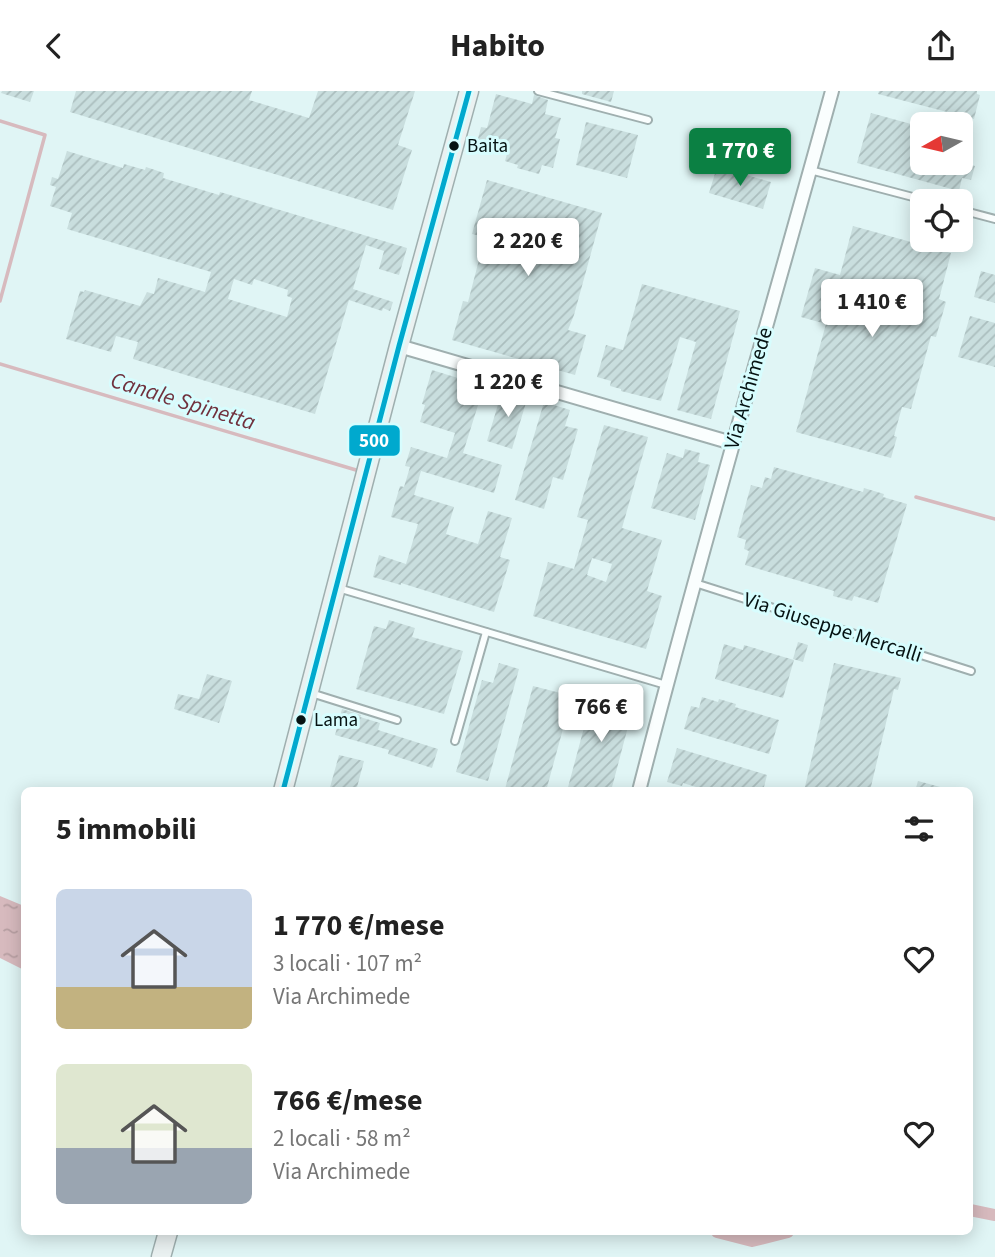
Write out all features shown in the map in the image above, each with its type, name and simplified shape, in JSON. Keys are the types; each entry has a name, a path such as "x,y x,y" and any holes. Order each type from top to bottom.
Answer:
{"main road":[{"path":"284,787 399,346 469,91"},
{"path":"161,1257 167,1235"}],"street":[{"name":"Via Archimede","path":"640,787 732,443 832,91"},
{"path":"399,346 732,443"}],"lane":[{"path":"538,91 648,120"},
{"path":"810,170 910,196"},
{"path":"973,213 995,219"},
{"name":"Via Giuseppe Mercalli","path":"695,583 971,671"},
{"path":"336,587 666,685"},
{"path":"455,741 486,632"},
{"path":"309,692 397,720"}],"water":[{"path":"0,896 21,905 21,968 0,958"}],"building":[{"path":"34,91 30,102 1,93"},
{"path":"76,91 252,91 249,100 309,118 318,91 415,91 398,145 412,150 393,210 70,112"},
{"path":"582,91 614,91 611,102 582,94"},
{"path":"879,91 977,91 980,95 974,119 973,112 947,112 878,94"},
{"path":"496,94 532,104 534,95 548,100 545,114 561,118 555,138 560,139 553,168 542,165 539,174 517,168 518,165 505,161 507,154 476,146 481,127 487,128"},
{"path":"871,113 910,124 910,175 972,175 971,180 962,178 959,189 952,189 857,163"},
{"path":"586,122 638,135 627,178 576,165"},
{"path":"67,151 123,168 124,164 145,170 146,167 164,173 163,178 219,195 220,192 407,248 399,275 379,269 384,251 366,245 353,289 393,302 390,311 349,300 315,414 133,359 138,342 116,336 111,352 66,339 80,291 85,290 140,306 147,292 154,294 158,278 205,292 211,272 67,229 72,213 50,206 56,187 50,185 52,177 58,179","holes":["234,279 252,285 254,279 288,290 287,296 292,298 287,317 228,299"]},
{"path":"717,167 771,182 763,209 709,193"},
{"path":"487,180 602,213 568,330 586,335 575,375 452,340 463,301 468,302 485,237 472,234"},
{"path":"853,226 910,242 910,252 951,253 939,299 946,302 936,337 931,336 911,409 902,407 891,458 796,432 826,324 801,317 815,268 840,275"},
{"path":"981,271 995,275 995,303 974,297"},
{"path":"642,284 740,311 711,419 677,410 696,342 680,337 661,401 621,391 610,386 611,381 597,377 606,345 623,350"},
{"path":"970,316 995,323 995,367 958,357"},
{"path":"432,370 484,386 463,453 502,465 494,493 421,471 414,495 454,507 446,534 478,544 488,511 512,518 500,557 510,560 494,612 373,577 379,555 406,564 418,524 391,517 400,486 404,487 410,467 405,466 411,447 447,458 455,433 420,422"},
{"path":"503,388 528,396 512,449 487,441"},
{"path":"544,402 570,410 565,426 578,429 563,480 553,477 544,509 515,500"},
{"path":"228,411 237,413 233,425 224,422"},
{"path":"604,425 648,437 622,528 662,540 647,591 662,596 646,649 533,616 548,562 574,569 588,520 577,517","holes":["592,558 612,564 606,582 587,575"]},
{"path":"685,449 700,453 698,462 710,465 695,520 651,508 667,453 683,458"},
{"path":"774,467 863,492 864,488 907,504 878,603 854,596 852,601 833,596 834,591 745,565 749,551 744,549 746,540 737,537 751,485 762,488 765,477 771,479"},
{"path":"389,620 415,628 412,637 463,651 444,714 356,689 374,626 386,629"},
{"path":"798,642 808,645 803,662 793,659"},
{"path":"724,644 743,650 744,645 794,660 783,698 715,679"},
{"path":"499,663 519,669 488,781 456,772 482,680 493,683"},
{"path":"834,663 901,678 898,690 894,689 871,787 805,787"},
{"path":"207,674 232,681 219,723 174,709 178,694 199,699"},
{"path":"533,686 572,696 547,787 506,787"},
{"path":"609,686 618,688 615,699 634,704 612,787 568,787 593,694 606,697"},
{"path":"702,697 736,704 735,707 779,720 769,754 684,729 691,706 699,708"},
{"path":"342,709 380,723 378,730 438,749 432,768 388,754 389,750 335,735"},
{"path":"677,748 767,775 764,787 696,787 667,782"},
{"path":"339,755 364,761 357,787 330,787"},
{"path":"918,781 940,787 916,787"}],"waterway":[{"name":"Canale Spinetta","path":"0,121 45,135 0,301"},
{"name":"Canale Spinetta","path":"0,364 356,470"},
{"name":"Canale Spinetta","path":"916,497 995,519"},
{"path":"973,1211 995,1215"},
{"path":"729,1235 752,1241 776,1235"}],"transit line":[{"name":"500","path":"284,787 399,346 469,91"}],"place":[{"name":"Baita","path":"454,146"},
{"name":"Lama","path":"301,720"}]}
